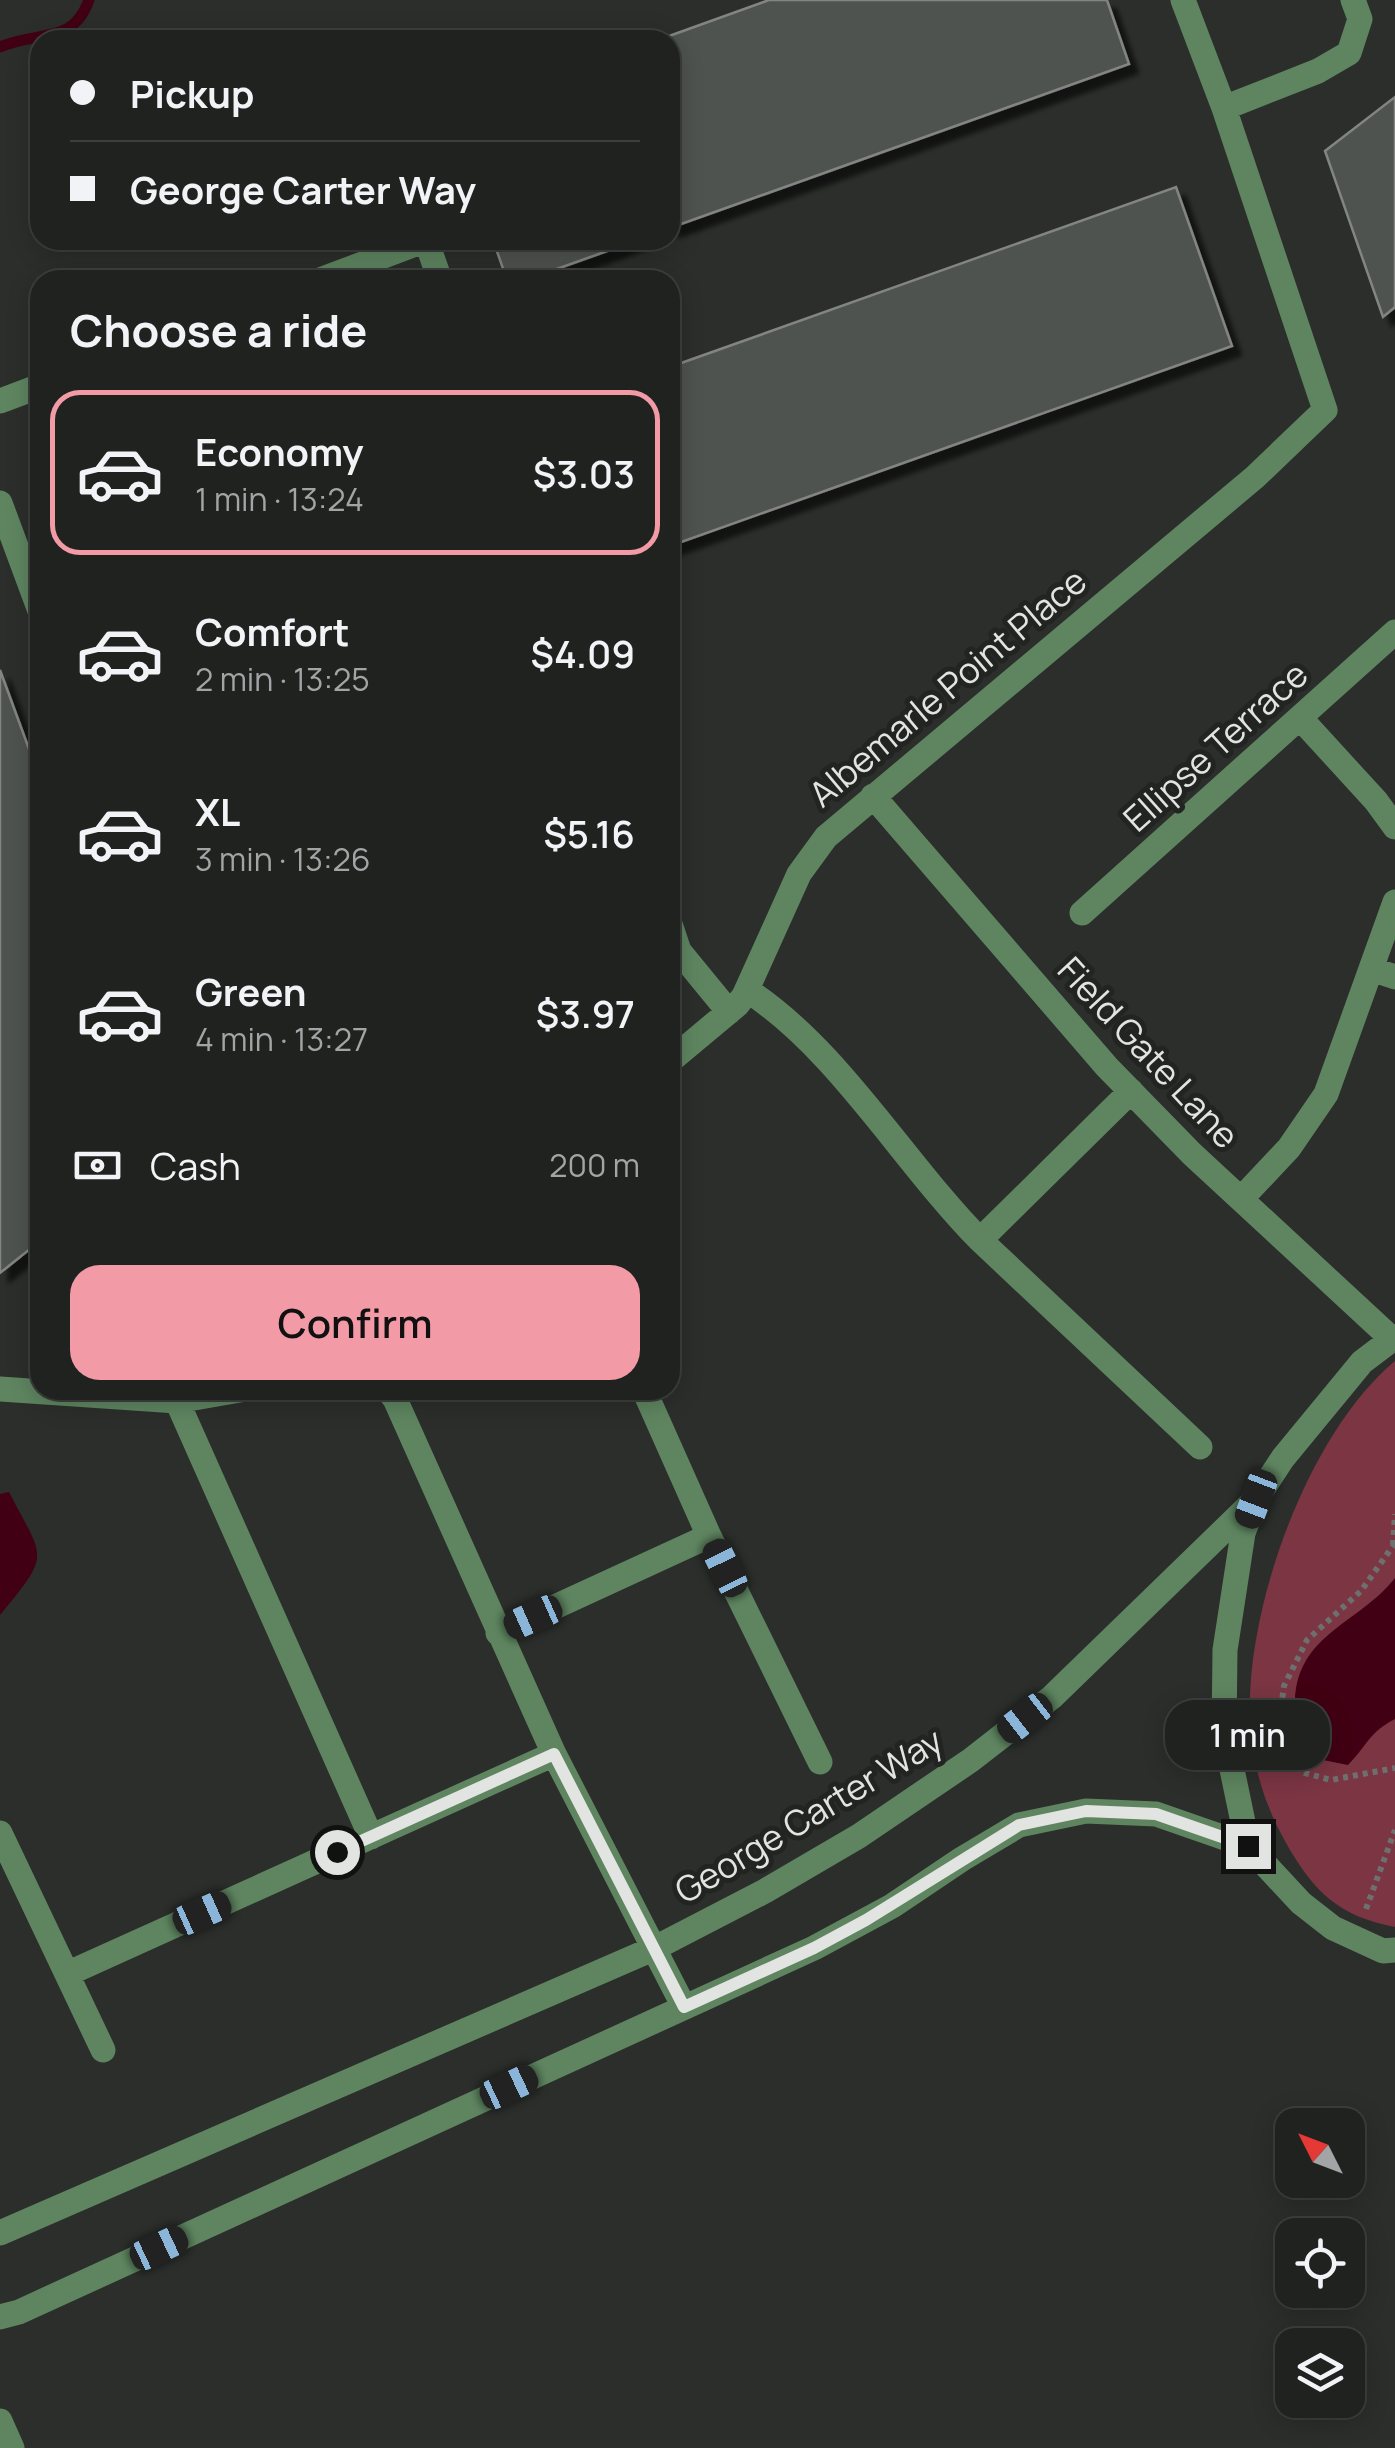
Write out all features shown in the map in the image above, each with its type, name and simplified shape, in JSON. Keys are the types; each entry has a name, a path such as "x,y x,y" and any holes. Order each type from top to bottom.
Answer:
{"street":[{"path":"1183,0 1224,108 1318,71 1349,52 1360,19 1353,0"},
{"name":"Albemarle Point Place","path":"680,1052 729,1012 748,990 806,862 826,837 1255,477 1326,410 1224,108"},
{"path":"346,270 400,250"},
{"path":"0,401 30,390"},
{"path":"0,503 30,584"},
{"name":"Ellipse Terrace","path":"1082,914 1395,632"},
{"path":"1301,718 1395,827"},
{"name":"Field Gate Lane","path":"872,796 1131,1091 1241,1199 1394,1338"},
{"path":"1241,1199 1289,1148 1326,1094 1383,973 1395,902"},
{"path":"680,951 729,1012"},
{"path":"748,990 780,1011 809,1039 952,1212 1200,1447"},
{"path":"980,1240 1131,1091"},
{"name":"George Carter Way","path":"1248,1846 1224,1731 1224,1650 1243,1532 1256,1499 1283,1458 1362,1362 1394,1338"},
{"path":"0,1389 30,1391"},
{"path":"149,1400 187,1400"},
{"path":"393,1400 554,1754 684,2007"},
{"path":"648,1400 709,1536 820,1762"},
{"path":"176,1402 371,1837"},
{"name":"George Carter Way","path":"0,2233 655,1948 765,1891 843,1845 971,1760 1052,1697 1256,1499"},
{"path":"498,1633 709,1536"},
{"path":"67,1974 554,1754"},
{"path":"0,2317 19,2312 814,1948 1019,1825 1086,1811 1156,1814 1248,1846 1301,1903 1333,1928 1383,1950 1395,1950"},
{"path":"0,1833 103,2050"},
{"path":"0,2421 12,2448"}],"path":[{"path":"1395,1514 1394,1544 1361,1591 1307,1640 1284,1686 1280,1715 1281,1742 1290,1764 1305,1774 1331,1780 1395,1768"}],"shaded area":[{"path":"1395,1361 1395,1927 1343,1909 1307,1875 1265,1799 1256,1768 1250,1720 1258,1627 1288,1526 1335,1432 1364,1393"},
{"path":"9,1492 30,1531 37,1555 28,1579 0,1615 0,1494"},
{"path":"1395,1578 1395,1719 1374,1734 1348,1765 1313,1758 1300,1738 1295,1717 1298,1678 1318,1645"}],"building":[{"path":"769,0 1107,0 1129,64 680,224 680,32"},
{"path":"1395,97 1395,307 1383,317 1325,151"},
{"path":"1176,187 1232,346 680,542 680,363"},
{"path":"496,250 610,250 554,270 504,270"},
{"path":"0,670 30,752 30,1249 0,1273"}],"waterway":[{"path":"64,30 74,24 89,0"},
{"path":"0,47 30,39"}],"route":[{"path":"337,1852 554,1754 684,2007 814,1948 892,1906 1019,1825 1086,1811 1156,1814 1248,1846"}]}
